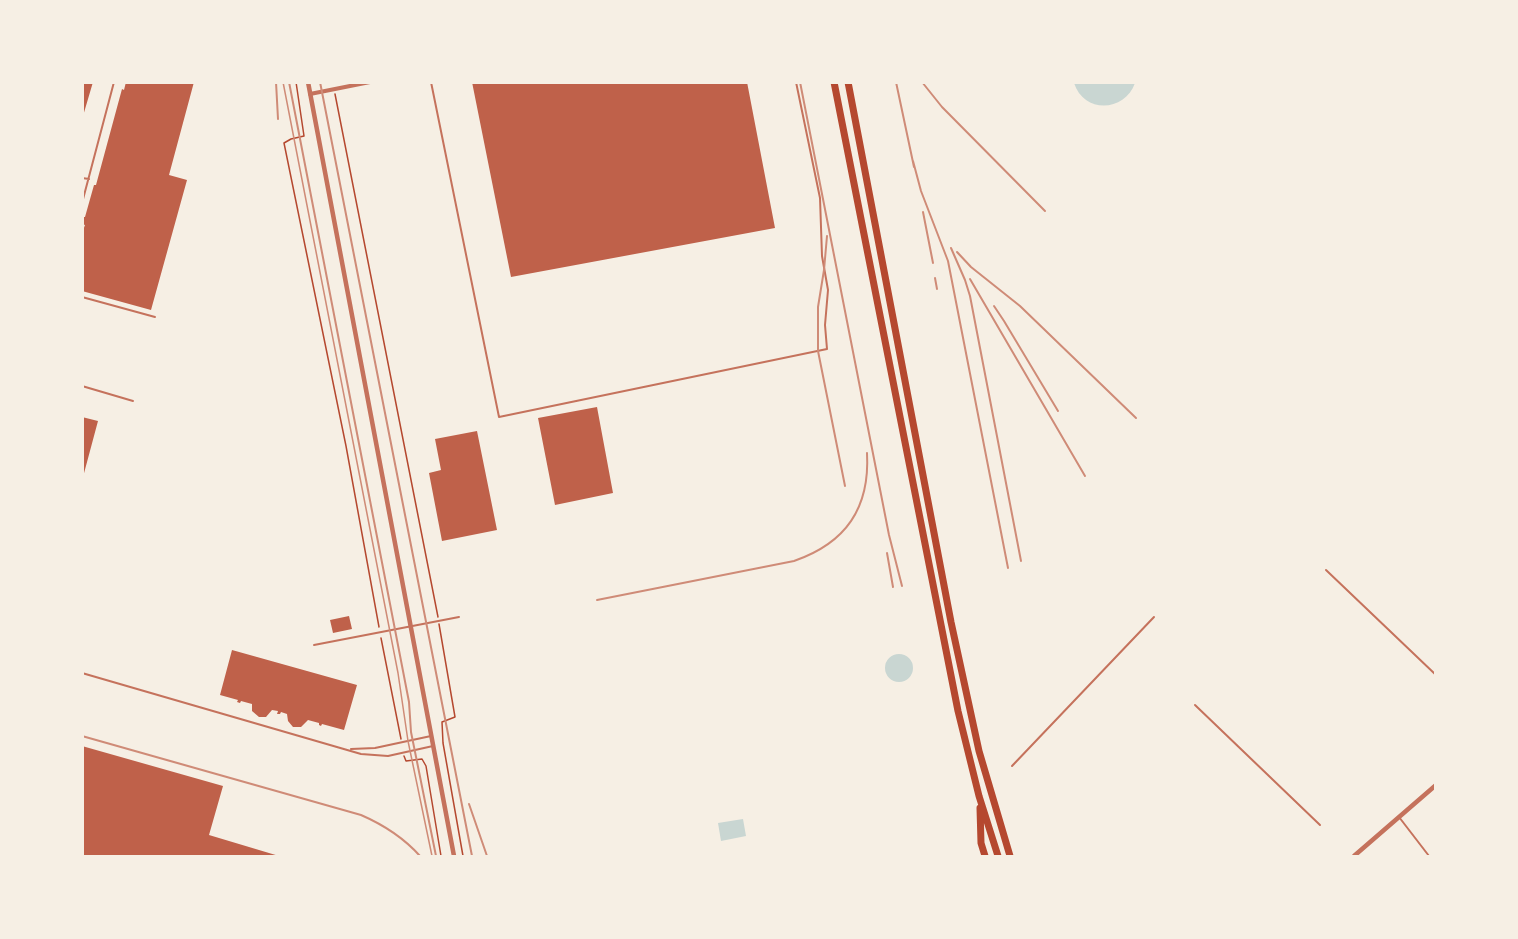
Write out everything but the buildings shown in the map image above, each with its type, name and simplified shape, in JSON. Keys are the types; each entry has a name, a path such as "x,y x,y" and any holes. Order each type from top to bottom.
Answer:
{"highway":[{"path":"834,82 961,722 979,796 998,856"},
{"path":"848,82 951,622 979,751 1003,834 1012,856"},
{"path":"979,796 981,843 985,856"}],"street":[{"path":"308,82 454,856"},
{"path":"310,94 370,82"},
{"path":"1354,856 1436,785"}],"lane":[{"path":"82,202 114,82"},
{"path":"431,82 499,417 827,349 825,325 828,290 822,256 820,198 796,82"},
{"path":"82,178 89,179"},
{"path":"82,297 155,317"},
{"path":"82,386 133,400"},
{"path":"1326,570 1436,675"},
{"path":"314,645 459,617"},
{"path":"1012,766 1154,617"},
{"path":"82,673 375,756 433,746"},
{"path":"1195,705 1320,825"},
{"path":"349,749 375,748 431,736"},
{"path":"1399,817 1430,856"}],"path":[{"path":"296,82 304,136 284,143 346,446 402,742"},
{"path":"334,90 436,608 455,717 442,722 443,743 464,856"},
{"path":"403,752 406,762 423,759 426,766 441,856"}],"shaded area":[{"path":"1074,82 1135,83 1123,100 1104,106 1086,100 1079,93"},
{"path":"899,654 909,658 913,668 909,678 899,682 889,678 885,668 889,658"},
{"path":"743,819 746,836 721,841 718,823"}],"tram line":[{"path":"283,82 398,673 408,741 432,856"}],"railway":[{"path":"276,82 278,119"},
{"path":"289,82 409,702 411,732 436,856"},
{"path":"320,82 472,856"},
{"path":"800,82 889,535 902,586"},
{"path":"896,82 914,167"},
{"path":"922,82 942,107 1045,211"},
{"path":"913,161 921,191 948,261 1008,568"},
{"path":"923,212 933,263"},
{"path":"827,236 818,307 818,351 845,486"},
{"path":"951,248 970,296 1021,561"},
{"path":"957,252 971,267 1020,306 1136,418"},
{"path":"935,278 937,289"},
{"path":"970,279 1085,476"},
{"path":"994,306 1058,411"},
{"path":"597,600 794,561 812,553 841,533 859,507 867,473 867,453"},
{"path":"887,553 893,587"},
{"path":"82,736 361,815 393,832 420,856"},
{"path":"469,804 487,856"}]}
